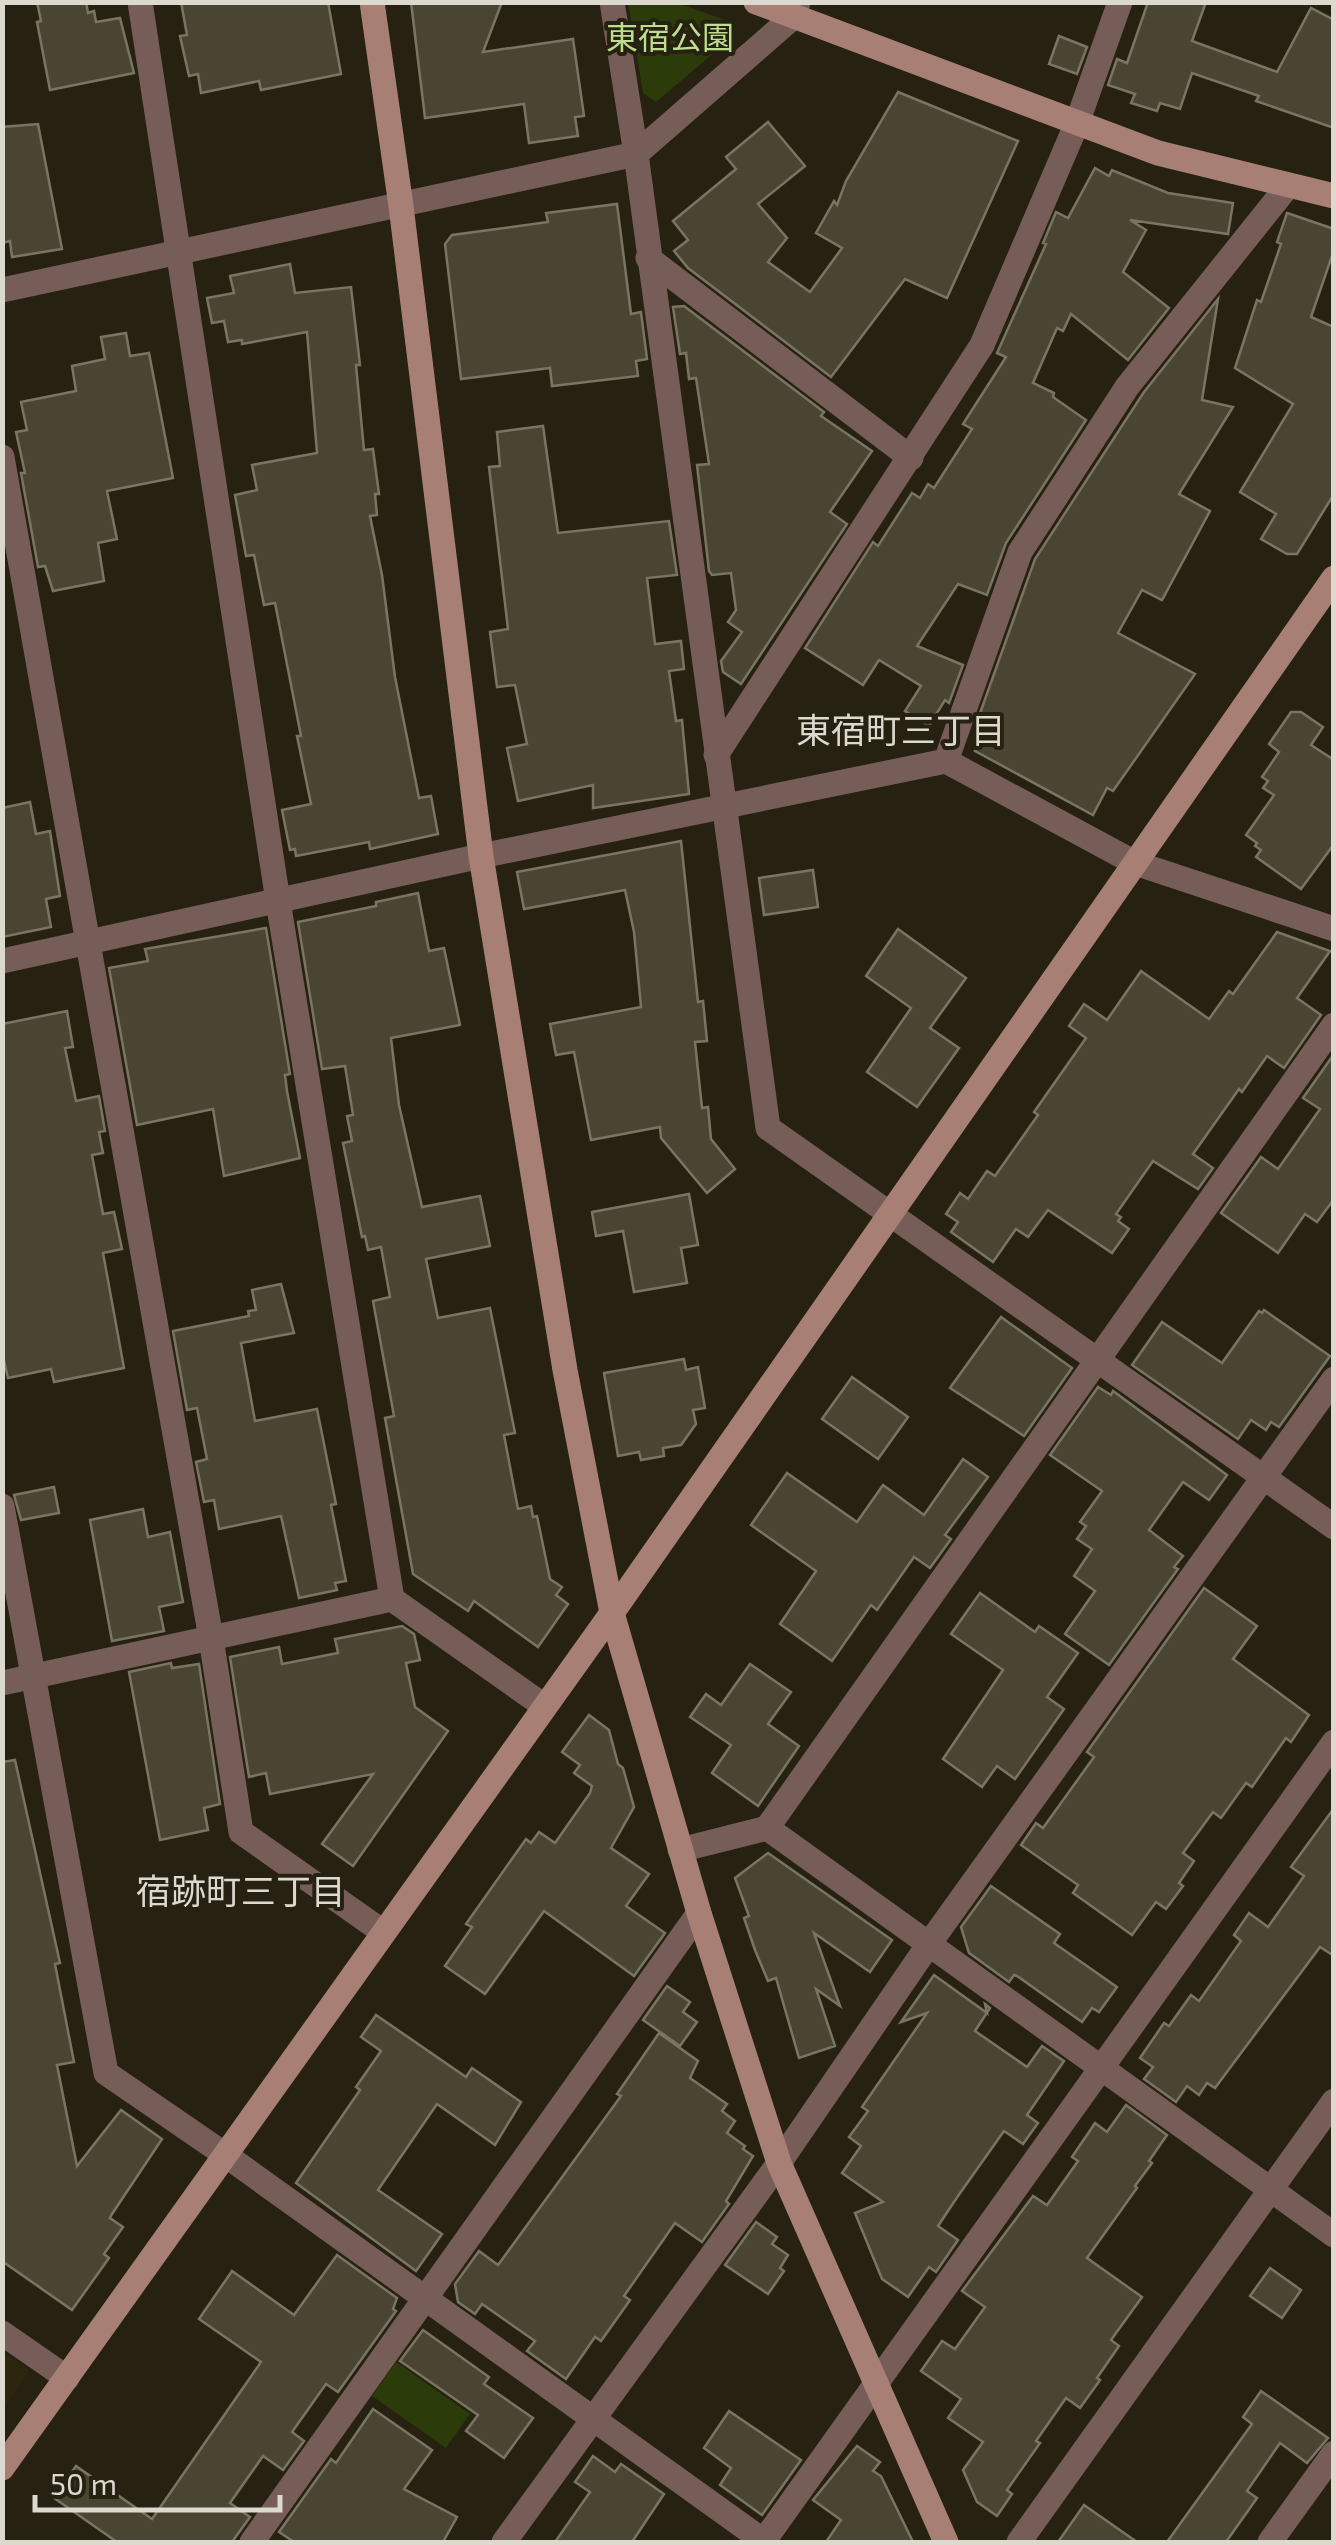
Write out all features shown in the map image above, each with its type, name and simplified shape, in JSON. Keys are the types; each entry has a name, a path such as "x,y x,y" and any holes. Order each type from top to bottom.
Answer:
{"street":[{"path":"140,2 278,901 392,1599 544,1706"},
{"path":"372,2 481,856 565,1370 612,1613 699,1913 779,2163 946,2542"},
{"path":"612,2 768,1128 1334,1527"},
{"path":"756,2 796,10 1158,153 1334,196"},
{"path":"716,754 982,345 1078,123 1120,2"},
{"path":"2,290 636,154 796,10"},
{"path":"946,761 1020,552 1127,387 1288,187"},
{"path":"648,258 911,458"},
{"path":"2,457 212,1638 241,1832 383,1932"},
{"path":"2,2468 612,1613 1334,578"},
{"path":"2,961 481,856 946,761 1135,863 1331,924"},
{"path":"680,1850 768,1828 1334,1025"},
{"path":"504,2542 779,2163 929,1944 1334,1380"},
{"path":"2,1506 106,2073 764,2542 1334,1742"},
{"path":"2,1683 392,1599"},
{"path":"768,1828 1334,2234"},
{"path":"252,2542 699,1913"},
{"path":"1019,2542 1334,2101"},
{"path":"2,2333 67,2378"},
{"path":"1270,2542 1334,2454"}],"shaded area":[{"path":"3,2352 29,2370 3,2408"}],"green space":[{"name":"東宿公園","path":"628,3 677,3 725,20 728,41 656,102 643,93"},
{"path":"396,2362 470,2414 446,2448 372,2396"}],"building":[{"path":"37,2 86,2 88,13 94,11 96,22 120,18 134,73 50,90"},
{"path":"181,2 328,2 341,74 261,90 259,81 201,93 198,74 189,76 180,36 187,35"},
{"path":"411,2 502,2 483,52 573,39 584,116 575,117 578,136 529,143 524,104 425,118"},
{"path":"1148,2 1206,2 1192,41 1277,72 1311,8 1334,20 1334,128 1192,73 1180,109 1160,103 1157,111 1131,103 1135,94 1108,85 1117,59 1127,63"},
{"path":"1059,36 1087,47 1077,74 1049,64"},
{"path":"898,92 1018,141 947,298 905,279 831,377 688,268 674,251 688,240 673,221 736,169 726,157 768,122 805,166 758,204 787,238 768,262 810,292 842,248 816,233 834,201 837,205 846,181"},
{"path":"38,124 62,249 12,257 10,241 2,243 2,127"},
{"path":"1095,168 1109,176 1112,170 1168,193 1233,203 1228,234 1130,220 1146,230 1123,272 1169,308 1128,360 1071,314 1063,331 1057,328 1033,383 1054,393 1053,397 1086,420 1006,543 987,595 958,584 917,646 963,665 949,703 945,700 929,726 905,711 921,686 879,660 863,685 805,648 873,542 878,546 912,493 920,498 928,484 934,488 972,429 963,424 1006,357 997,353 1046,244 1043,243 1056,212 1068,218"},
{"path":"617,204 631,314 641,312 647,359 636,361 638,376 552,386 550,368 461,379 445,244 452,235 548,222 546,213"},
{"path":"1287,213 1334,229 1334,250 1311,317 1334,327 1334,494 1297,554 1287,554 1261,539 1276,514 1240,492 1293,404 1235,368 1257,300 1261,302 1281,244 1277,242"},
{"path":"290,264 295,293 351,287 364,450 373,449 379,494 375,494 377,515 370,516 395,677 419,798 431,796 438,834 370,849 369,842 296,856 295,849 290,850 282,810 311,804 297,736 301,736 275,603 264,605 254,555 246,556 235,495 257,490 252,465 317,453 307,332 242,344 242,340 228,342 224,321 212,323 207,298 234,293 230,276"},
{"path":"1218,299 1202,400 1233,407 1179,494 1210,511 1162,600 1142,590 1118,633 1195,674 1113,791 1107,788 1093,815 975,751 990,725 978,719 1035,559 1144,392"},
{"path":"684,306 824,412 821,416 872,451 830,512 847,524 741,684 723,672 721,661 742,632 728,622 736,610 731,573 712,575 709,571 697,465 709,464 696,378 689,379 686,353 680,354 673,307"},
{"path":"126,333 130,356 149,353 173,478 107,491 117,539 98,543 104,581 53,591 45,566 38,567 21,473 25,473 16,432 27,430 21,402 76,391 72,366 105,359 101,337"},
{"path":"543,426 558,533 669,521 677,575 647,578 655,644 681,641 684,669 669,671 676,721 682,720 689,794 593,808 593,785 518,801 507,748 527,744 515,685 497,687 490,632 508,629 489,467 500,466 497,432"},
{"path":"1291,712 1301,712 1323,727 1311,745 1334,760 1334,844 1301,889 1256,857 1261,850 1246,835 1274,795 1263,788 1268,781 1262,777 1279,752 1269,744"},
{"path":"30,802 36,834 50,831 60,896 46,899 51,927 2,937 2,808"},
{"path":"681,841 698,1002 703,1001 707,1041 695,1042 702,1108 708,1107 711,1139 735,1169 707,1193 661,1138 660,1127 591,1140 574,1052 556,1055 550,1024 641,1007 634,932 625,890 524,909 517,872"},
{"path":"813,870 818,907 764,915 759,878"},
{"path":"418,893 429,951 444,948 460,1025 391,1038 399,1105 422,1207 480,1196 490,1246 426,1259 438,1318 490,1308 515,1433 504,1435 518,1509 531,1506 533,1517 537,1516 550,1579 562,1587 556,1595 568,1604 538,1647 474,1601 468,1611 413,1574 385,1418 394,1416 373,1301 390,1297 381,1247 368,1250 365,1236 362,1237 343,1143 352,1141 347,1116 353,1115 345,1066 322,1069 298,922"},
{"path":"266,928 290,1074 285,1075 287,1091 300,1158 224,1176 213,1109 137,1125 109,968 148,961 145,949"},
{"path":"898,929 966,978 930,1028 959,1048 917,1107 867,1072 911,1008 866,976"},
{"path":"1277,932 1330,951 1297,998 1321,1015 1284,1068 1267,1056 1193,1154 1213,1168 1198,1189 1153,1161 1116,1214 1121,1217 1118,1221 1129,1229 1112,1253 1048,1210 1028,1237 1016,1229 993,1262 951,1232 958,1222 946,1214 960,1193 968,1199 987,1171 995,1176 1086,1038 1069,1026 1084,1004 1107,1020 1141,971 1209,1019 1229,991 1233,994"},
{"path":"67,1011 73,1047 65,1048 76,1101 99,1096 105,1131 99,1132 103,1153 92,1155 103,1214 114,1212 122,1249 103,1253 124,1368 54,1382 51,1369 8,1378 2,1352 2,1024"},
{"path":"1334,1054 1334,1199 1317,1222 1305,1214 1278,1253 1221,1213 1261,1157 1278,1169 1320,1109 1303,1098"},
{"path":"689,1194 698,1245 681,1248 687,1283 634,1292 623,1231 596,1236 592,1212"},
{"path":"281,1284 294,1333 241,1343 255,1421 317,1409 346,1581 335,1583 337,1590 299,1598 281,1516 219,1529 214,1500 204,1502 196,1462 207,1459 197,1408 187,1410 173,1331 249,1316 248,1311 256,1310 252,1290"},
{"path":"1264,1310 1330,1356 1279,1427 1271,1422 1266,1430 1251,1420 1238,1439 1132,1365 1162,1322 1222,1363 1259,1311"},
{"path":"1001,1317 1072,1368 1024,1436 950,1388"},
{"path":"684,1359 686,1370 698,1367 705,1408 693,1410 696,1424 681,1445 663,1448 664,1456 641,1460 639,1452 618,1456 604,1373"},
{"path":"852,1377 908,1417 878,1459 822,1419"},
{"path":"1098,1387 1111,1395 1113,1391 1227,1475 1209,1500 1183,1482 1149,1530 1183,1556 1174,1567 1178,1569 1109,1665 1065,1634 1095,1591 1074,1576 1092,1549 1077,1539 1086,1526 1080,1522 1102,1491 1050,1455"},
{"path":"963,1459 988,1477 945,1535 951,1539 930,1568 914,1557 877,1610 871,1605 832,1661 780,1624 816,1571 751,1525 787,1473 857,1522 883,1485 924,1515"},
{"path":"54,1487 59,1513 21,1520 14,1495"},
{"path":"143,1509 148,1537 170,1532 183,1602 159,1607 164,1631 112,1641 90,1520"},
{"path":"1204,1588 1257,1626 1233,1659 1309,1715 1291,1742 1286,1738 1252,1787 1246,1783 1221,1818 1213,1812 1183,1853 1194,1861 1179,1883 1183,1886 1166,1909 1156,1902 1132,1935 1073,1893 1078,1885 1021,1845 1036,1823 1043,1828 1094,1757 1087,1752"},
{"path":"980,1593 1035,1632 1039,1626 1078,1653 1047,1697 1064,1709 1015,1779 997,1766 982,1787 943,1759 1003,1670 951,1634"},
{"path":"402,1626 414,1634 420,1660 406,1663 415,1707 448,1731 353,1866 322,1844 373,1774 270,1794 266,1773 249,1777 230,1657 279,1647 282,1664 338,1653 335,1639"},
{"path":"171,1663 172,1668 199,1664 220,1804 204,1808 208,1830 160,1840 129,1672"},
{"path":"750,1664 791,1692 768,1724 799,1746 758,1806 712,1773 731,1745 690,1717 706,1694 721,1705"},
{"path":"589,1715 609,1730 634,1807 611,1848 649,1874 626,1906 665,1933 634,1976 544,1911 485,1994 445,1966 472,1927 466,1924 526,1839 531,1843 539,1832 555,1843 590,1793 592,1786 574,1773 580,1765 562,1752"},
{"path":"15,1760 60,1963 55,1964 74,2062 57,2065 77,2166 121,2110 162,2139 112,2214 110,2218 123,2227 104,2254 109,2258 72,2310 2,2261 2,1762"},
{"path":"1334,1808 1334,1956 1320,1947 1215,2088 1207,2083 1199,2095 1187,2086 1176,2102 1144,2079 1153,2067 1140,2058 1164,2023 1169,2026 1191,1995 1199,2001 1241,1941 1234,1935 1249,1913 1268,1927 1304,1876 1291,1867"},
{"path":"768,1853 892,1940 870,1972 814,1933 840,2006 816,1989 835,2046 799,2058 776,1978 768,1981 755,1950 744,1918 749,1916 735,1878"},
{"path":"991,1886 1060,1934 1054,1943 1117,1987 1099,2012 1092,2008 1082,2022 1017,1976 1009,1982 969,1953 961,1927"},
{"path":"934,1975 987,2013 975,2031 1027,2067 1042,2046 1064,2061 1027,2115 1038,2123 1023,2144 1004,2131 938,2226 958,2240 936,2272 929,2267 908,2297 882,2279 855,2213 883,2202 842,2173 861,2146 849,2137 868,2111 862,2107 927,2013 901,2022"},
{"path":"667,1986 690,2002 683,2012 697,2022 680,2046 643,2020"},
{"path":"376,2015 466,2077 472,2068 521,2102 495,2145 437,2104 378,2190 442,2234 416,2271 296,2183 360,2090 356,2087 381,2051 361,2037"},
{"path":"659,2033 698,2061 690,2078 727,2104 722,2111 735,2121 727,2133 753,2156 726,2201 729,2204 702,2242 675,2223 624,2296 630,2300 601,2341 595,2337 566,2379 527,2351 535,2341 482,2304 475,2314 458,2302 455,2284 479,2251 498,2265 621,2096 617,2094"},
{"path":"1126,2105 1167,2135 1137,2188 1087,2258 1142,2297 1111,2340 1119,2346 1097,2378 1100,2380 1080,2408 1066,2398 1007,2490 1012,2494 997,2516 977,2502 963,2470 983,2442 948,2418 961,2399 921,2371 942,2341 955,2349 985,2307 962,2291 1033,2196 1047,2205 1078,2161 1072,2157 1095,2123 1107,2132"},
{"path":"756,2222 777,2237 772,2244 788,2255 780,2268 784,2271 768,2294 725,2265"},
{"path":"337,2255 397,2298 393,2309 396,2311 338,2392 326,2384 292,2432 304,2441 283,2470 263,2456 230,2503 250,2517 232,2542 117,2542 54,2498 76,2466 152,2519 261,2362 199,2319 232,2271 294,2315"},
{"path":"1270,2268 1301,2290 1282,2318 1250,2296"},
{"path":"423,2330 489,2377 484,2384 533,2418 504,2458 466,2431 478,2415 400,2361"},
{"path":"1261,2391 1328,2438 1307,2463 1280,2443 1247,2491 1257,2498 1226,2542 1167,2542 1252,2424 1243,2417"},
{"path":"373,2409 432,2450 404,2489 457,2517 443,2542 294,2542 279,2532 331,2459 336,2463"},
{"path":"729,2411 801,2460 762,2515 720,2485 731,2468 704,2448"},
{"path":"857,2446 880,2462 873,2471 881,2476 913,2542 826,2542 841,2520 813,2500"},
{"path":"593,2456 615,2472 621,2464 664,2494 632,2542 555,2542 590,2492 575,2482"},
{"path":"1084,2505 1137,2542 1058,2542"}],"district":[{"name":"東宿町三丁目","path":"901,731"},
{"name":"宿跡町三丁目","path":"241,1892"}]}
